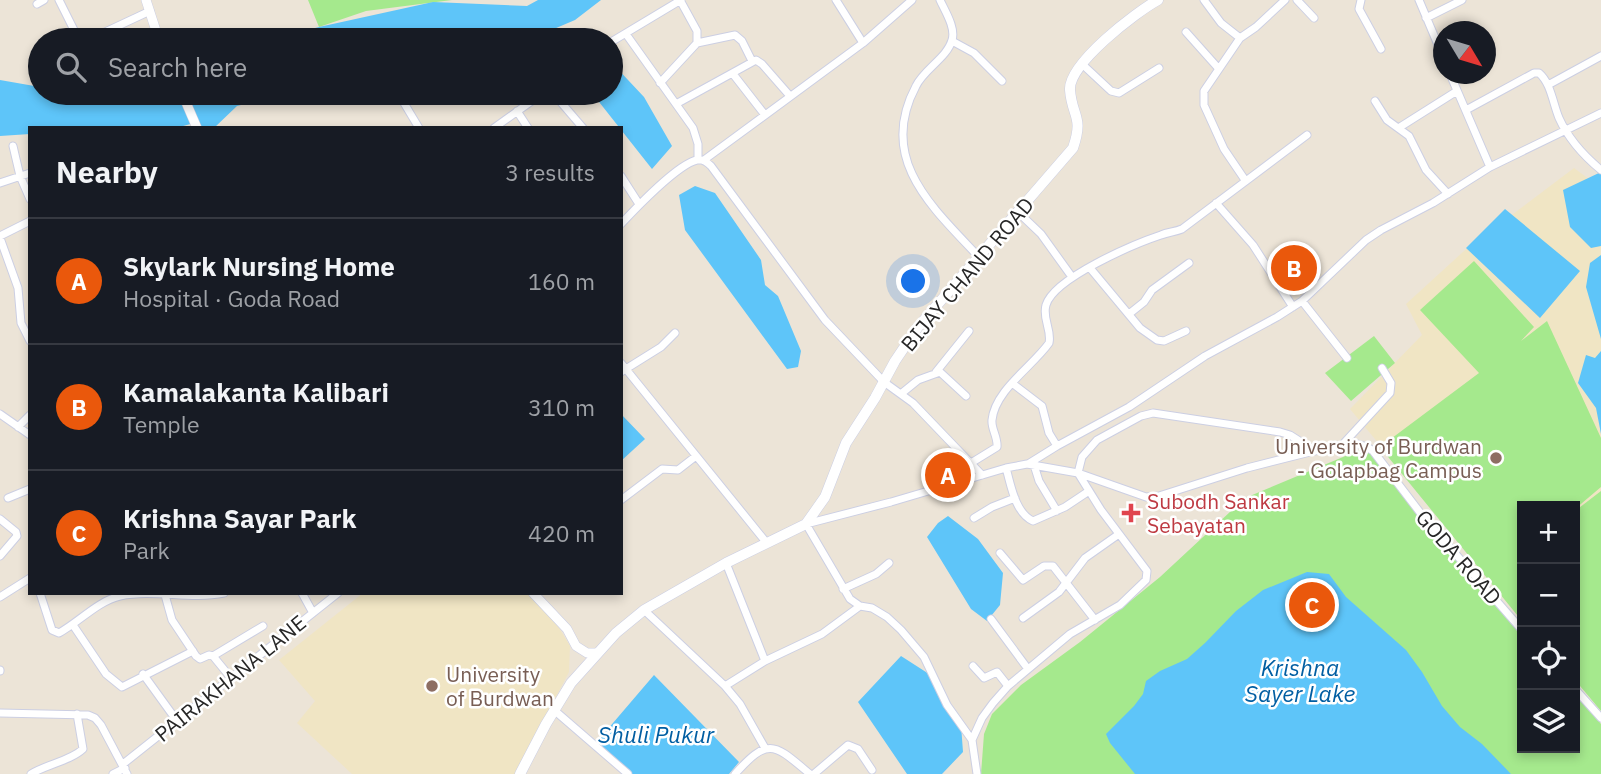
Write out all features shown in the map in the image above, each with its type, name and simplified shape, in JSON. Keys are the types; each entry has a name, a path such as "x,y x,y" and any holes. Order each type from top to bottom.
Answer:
{"main road":[{"name":"BIJAY CHAND ROAD","path":"806,524 825,497 846,443 918,327 1073,148 1079,120 1070,90 1071,78 1120,26 1158,0"},
{"path":"520,774 570,683 616,633 644,610 726,563 806,524"}],"street":[{"path":"59,0 73,28"},
{"path":"146,0 155,28"},
{"path":"623,36 681,0 697,31 697,43"},
{"path":"836,0 863,43"},
{"path":"623,223 639,204 686,165 701,160 765,115 863,43 912,0"},
{"path":"940,0 951,26 952,41 918,82 903,117 902,131 916,186 930,205 978,256"},
{"path":"1204,0 1221,23 1240,38"},
{"path":"1245,180 1224,149 1204,105 1204,92 1240,38 1285,0"},
{"path":"1297,0 1314,18"},
{"path":"1362,0 1359,9 1381,49"},
{"path":"1419,0 1433,34"},
{"path":"1426,18 1462,0"},
{"path":"114,28 150,11"},
{"path":"1186,32 1219,69"},
{"path":"626,34 693,128 701,160"},
{"path":"660,83 697,43 735,35 743,41 752,61"},
{"path":"952,41 974,53 1002,81"},
{"path":"1548,85 1601,56"},
{"path":"676,104 752,61 760,62 790,96"},
{"path":"1082,64 1111,90 1119,93 1159,68"},
{"path":"1466,110 1534,73 1542,76 1565,130 1601,170"},
{"path":"733,74 765,115"},
{"path":"1454,84 1490,167"},
{"path":"1400,127 1457,91"},
{"path":"1375,101 1387,120 1400,127 1415,145 1426,170 1448,194"},
{"path":"187,105 196,126"},
{"path":"405,105 418,126"},
{"path":"497,126 525,105"},
{"path":"563,105 581,126"},
{"path":"517,111 527,126"},
{"path":"1057,511 1031,465 1056,446 1106,421 1205,356 1293,307 1366,240 1396,221 1448,194 1490,167 1601,113"},
{"path":"971,463 997,447 992,417 995,408 1012,383 1049,343 1046,302 1072,277 1150,239 1182,229 1307,135"},
{"path":"13,146 20,176 28,194"},
{"path":"701,160 712,166 825,320 884,382 902,393 982,475"},
{"path":"0,183 28,174"},
{"path":"623,179 639,204"},
{"path":"1216,204 1259,253 1293,307"},
{"path":"1018,212 1041,234 1072,277"},
{"path":"28,222 0,237 18,288 21,323 28,337"},
{"path":"1129,314 1144,302 1152,289 1189,263"},
{"path":"1090,268 1140,328 1157,340 1172,339 1186,331"},
{"path":"1302,301 1347,358"},
{"path":"902,393 918,380 936,372 969,331"},
{"path":"675,333 661,347 623,368 766,542"},
{"path":"1342,445 1390,393 1391,383 1382,368"},
{"path":"936,372 945,374 966,396"},
{"path":"1012,383 1042,406 1049,433 1056,446"},
{"path":"972,740 982,718 1008,686 1070,634 1120,605 1146,580 1147,570 1119,534 1078,472 1082,457 1097,440 1141,416 1153,413 1280,432 1300,440 1315,451"},
{"path":"0,414 28,434"},
{"path":"18,427 28,417"},
{"name":"GODA ROAD","path":"806,524 1006,468 1031,465 1078,472 1146,497 1159,496 1247,468 1354,443 1373,451 1425,519 1519,627"},
{"path":"623,498 662,469 678,470 696,456"},
{"path":"1006,468 1015,498 1028,520 1037,520 1057,511 1089,491"},
{"path":"8,498 28,490"},
{"path":"974,518 1015,498"},
{"path":"0,519 12,528 17,536 0,556"},
{"path":"806,524 850,599 887,617 924,657 947,705 972,740 977,774"},
{"path":"1023,618 1059,592 1085,558 1119,534"},
{"path":"1000,553 1023,580 1049,565 1056,568 1095,620"},
{"path":"726,563 765,661"},
{"path":"843,589 876,573 889,563"},
{"path":"2,593 28,579"},
{"path":"41,595 52,630 60,633 119,595 208,595"},
{"path":"165,595 172,620 192,651 200,659 209,654 213,656 231,678"},
{"path":"303,595 313,613"},
{"name":"PAIRAKHANA LANE","path":"113,774 125,769 177,721 336,595"},
{"path":"535,595 567,629 576,646 587,653 597,653"},
{"path":"725,686 765,661 821,634 860,606"},
{"path":"644,610 725,686 740,704 765,748"},
{"path":"991,619 1028,669"},
{"path":"73,625 106,674 120,686 192,651"},
{"path":"213,656 263,626"},
{"path":"973,666 984,678 997,672 1008,686"},
{"path":"143,674 177,721"},
{"path":"1576,690 1601,718"},
{"path":"554,710 628,774"},
{"path":"0,713 88,715 95,718 125,769"},
{"path":"31,774 76,755 83,749 77,715"},
{"path":"735,774 754,753 765,748 776,749 812,774 848,744 858,749 872,770"}],"shaded area":[{"name":"University of Burdwan - Golapbag Campus","path":"1574,168 1601,188 1601,710 1580,685 1580,501 1517,501 1517,610 1350,409 1422,335 1406,304 1464,251"},
{"name":"University of Burdwan","path":"360,595 531,595 556,623 570,646 569,672 515,774 352,774 297,723 315,701 279,660"}],"green space":[{"path":"308,0 452,0 366,11 319,27"},
{"path":"1474,261 1534,327 1521,341 1547,321 1601,438 1601,487 1580,505 1580,501 1517,501 1517,615 1380,447 1479,373 1420,310"},
{"path":"1374,336 1395,363 1351,401 1325,373"},
{"path":"1367,447 1517,626 1517,753 1580,753 1580,699 1601,724 1601,774 981,774 984,734 992,714 1021,685 1080,642 1160,577 1245,498"},
{"path":"1601,491 1601,711 1580,686 1580,507"}],"water":[{"path":"538,0 601,0 575,20 556,28 315,28 433,2 527,6"},
{"path":"623,75 644,97 672,146 652,169 623,132 623,126 618,126 601,105 623,105"},
{"path":"0,80 28,85 28,105 241,105 216,126 196,126 194,123 183,126 28,126 28,134 0,136"},
{"path":"1601,172 1601,246 1591,248 1570,227 1563,190"},
{"path":"695,186 715,193 761,260 765,285 778,296 801,351 798,367 787,369 685,230 679,195"},
{"path":"1505,209 1580,271 1540,318 1466,248"},
{"path":"1601,255 1601,339 1586,287 1590,263"},
{"path":"1601,351 1601,434 1596,408 1578,383 1586,355 1595,358"},
{"path":"623,416 645,439 623,459"},
{"path":"948,516 978,539 1003,573 1000,605 987,621 971,609 927,537 938,523"},
{"name":"Krishna Sayer Lake","path":"1307,572 1329,574 1346,597 1406,650 1442,706 1460,727 1482,744 1511,774 1135,774 1106,734 1134,706 1143,694 1146,681 1160,671 1187,659 1236,611 1263,590"},
{"path":"901,656 929,674 961,725 963,752 942,774 907,774 858,702"},
{"name":"Shuli Pukur","path":"654,675 739,762 729,774 632,774 602,746 601,737"}],"place":[{"name":"Kamalakanta Kalibari","path":"1294,268"},
{"name":"University of Burdwan - Golapbag Campus","path":"1496,458"},
{"name":"Skylark Nursing Home","path":"948,475"},
{"name":"Subodh Sankar Sebayatan","path":"1131,513"},
{"name":"Krishna Sayar Park","path":"1312,605"},
{"name":"University of Burdwan","path":"432,686"}]}
